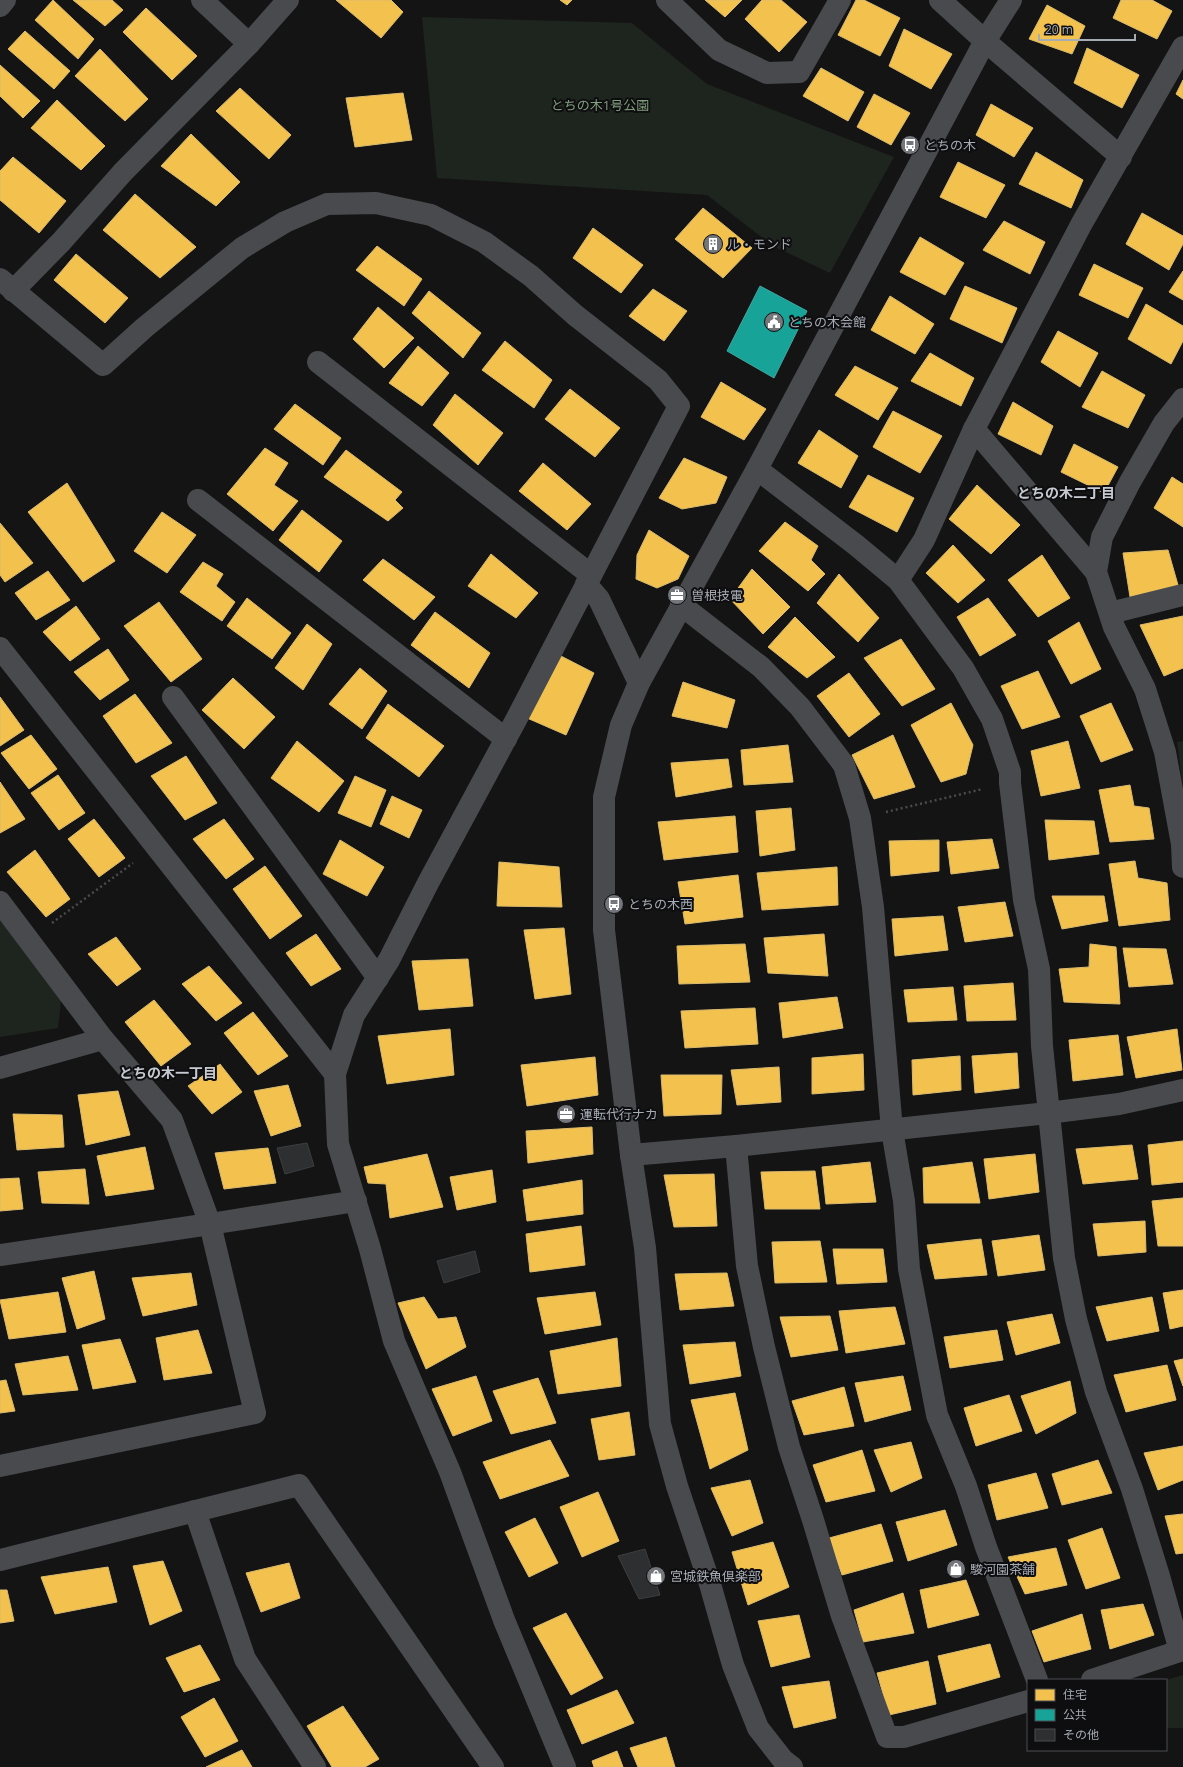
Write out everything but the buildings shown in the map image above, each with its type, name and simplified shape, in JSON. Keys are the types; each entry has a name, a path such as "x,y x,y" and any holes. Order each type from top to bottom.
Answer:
{"street":[{"path":"0,6 5,0"},
{"path":"202,0 249,44"},
{"path":"288,0 249,44 123,172 61,242 7,285 103,365 144,328 242,248 285,222 327,204 376,203 431,215 484,242 531,276 575,315 658,380 679,406 618,526 588,579 506,739 428,883 389,960 354,1015 335,1074 338,1144 370,1249 394,1341 450,1472 504,1620 566,1767"},
{"path":"667,0 719,50 767,73 799,72 840,0"},
{"path":"940,0 985,41 1120,157"},
{"path":"785,1765 758,1728 733,1665 710,1584 677,1486 660,1424 645,1248 631,1154 604,930 604,797 621,725 639,683 757,469 985,41 1011,0"},
{"path":"898,580 924,540 974,429 1079,230 1183,47"},
{"path":"318,362 588,579 639,683"},
{"path":"1096,572 1102,537 1130,482 1164,423 1183,400"},
{"path":"974,429 1096,572 1114,627 1145,689 1165,752 1182,844 1183,867"},
{"path":"757,469 856,545 898,580 963,668 992,719 1010,772 1024,900 1039,969 1042,1046 1064,1258 1076,1319 1096,1392 1132,1489 1181,1650 1095,1679"},
{"path":"198,500 506,739"},
{"path":"1110,613 1183,595"},
{"path":"681,605 761,667 800,707 844,765 860,818 874,914 892,1130 904,1200 909,1270 937,1415 966,1486 986,1547 1037,1679"},
{"path":"0,648 335,1074"},
{"path":"173,697 378,978"},
{"path":"0,902 103,1039 172,1120 210,1224 255,1413 0,1466"},
{"path":"0,1068 103,1039"},
{"path":"631,1154 736,1146 1048,1113 1119,1104 1183,1090"},
{"path":"736,1146 747,1266 764,1347 788,1447 813,1520 842,1616 887,1737 904,1737 1027,1701"},
{"path":"0,1255 356,1201"},
{"path":"0,1560 299,1485 493,1767"},
{"path":"195,1511 245,1659 315,1767"}],"path":[{"path":"860,818 1010,783"},
{"path":"29,940 156,846"}],"green space":[{"name":"とちの木1号公園","path":"422,17 632,23 707,84 894,157 830,273 773,246 707,195 437,178"},
{"path":"1183,741 1183,788 1177,742"},
{"path":"0,919 61,1001 58,1028 0,1037"},
{"path":"1183,1675 1183,1728 1167,1728 1167,1680"}],"place":[{"name":"とちの木","path":"910,145"},
{"name":"ル・モンド","path":"713,244"},
{"name":"とちの木会館","path":"774,322"},
{"name":"曽根技電","path":"677,595"},
{"name":"とちの木西","path":"614,904"},
{"name":"運転代行ナカ","path":"566,1114"},
{"name":"駿河園茶舗","path":"956,1569"},
{"name":"宮城鉄魚倶楽部","path":"656,1576"}],"district":[{"name":"とちの木二丁目","path":"1066,492"},
{"name":"とちの木一丁目","path":"168,1072"}]}
